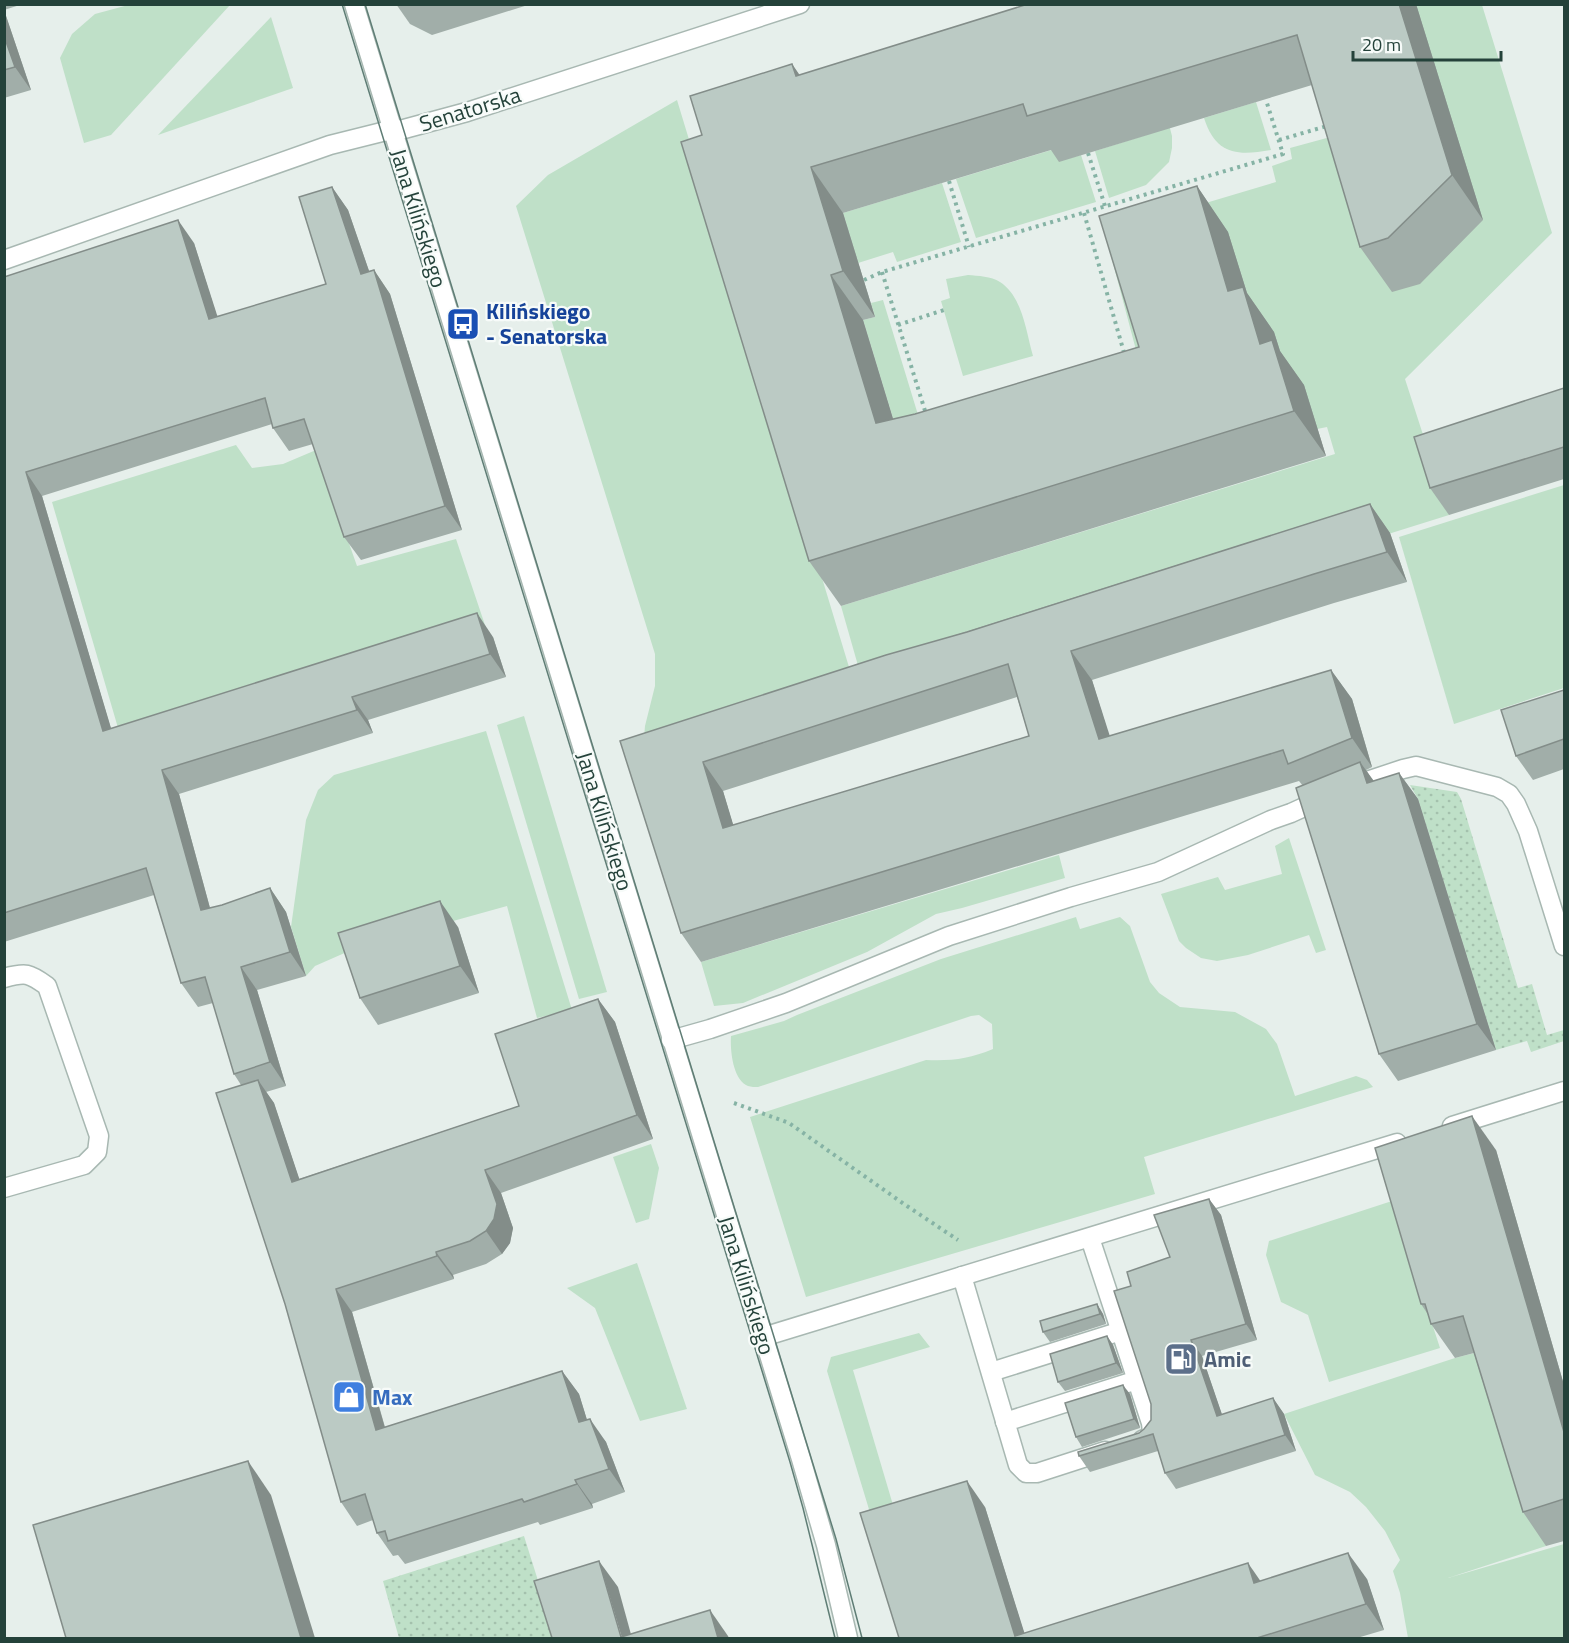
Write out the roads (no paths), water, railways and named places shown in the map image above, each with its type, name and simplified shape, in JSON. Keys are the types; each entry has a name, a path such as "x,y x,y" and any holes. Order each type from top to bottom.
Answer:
{"street":[{"name":"Jana Kilińskiego","path":"354,4 823,1535 848,1638"},
{"name":"Senatorska","path":"4,260 330,145 466,112 800,4"},
{"path":"671,1040 786,1003 949,936 1158,872 1352,785 1416,766 1497,787 1509,794 1528,831 1564,946"},
{"path":"4,978 20,974 33,976 47,986 99,1136 97,1152 84,1165 4,1188"},
{"path":"1439,1130 1564,1091"},
{"path":"763,1337 1416,1137"},
{"path":"962,1276 1018,1465 1026,1473 1037,1473 1147,1438 1152,1432 1151,1422 1090,1238"},
{"path":"991,1372 1121,1331"},
{"path":"1005,1422 1137,1380"}],"tram line":[{"path":"342,4 790,1462 835,1638"},
{"path":"365,4 836,1539 862,1638"}],"place":[{"name":"Kilińskiego - Senatorska","path":"463,324"},
{"name":"Amic","path":"1181,1359"},
{"name":"Max","path":"349,1397"}]}
